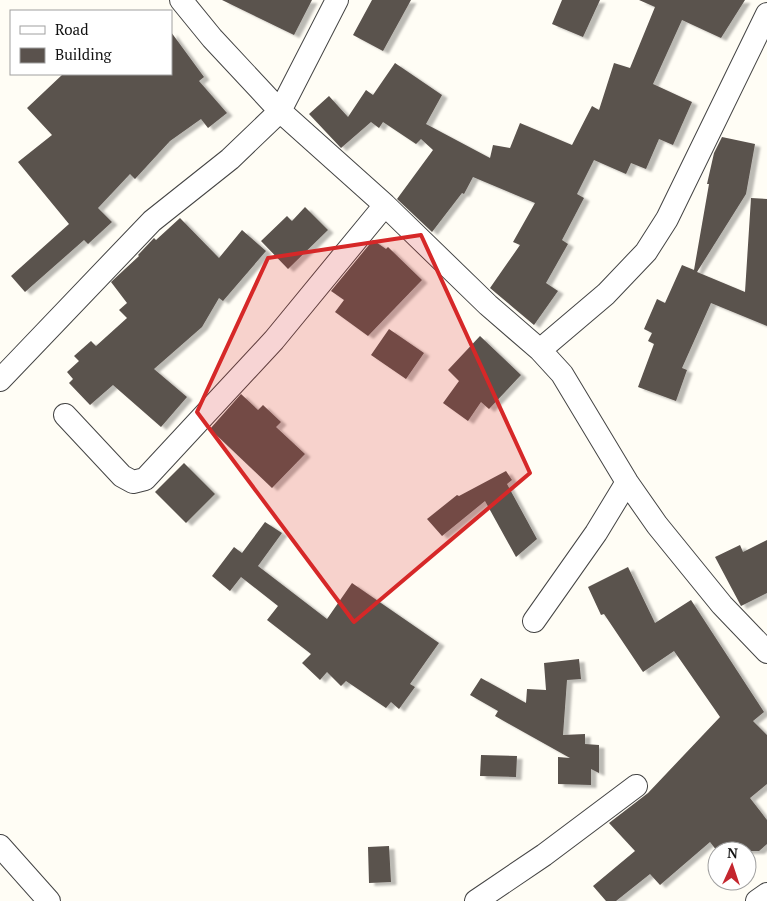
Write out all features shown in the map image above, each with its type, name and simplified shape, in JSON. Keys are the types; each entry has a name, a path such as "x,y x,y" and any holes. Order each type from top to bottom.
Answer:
{"street":[{"path":"182,0 212,38 280,110 385,205 488,305 540,350 562,374 627,482 657,525 722,605 767,652"},
{"path":"4,368 152,221 230,159 280,110 337,0"},
{"path":"540,350 606,294 646,252 667,219 767,14"},
{"path":"65,415 122,476 133,482 145,480 274,340 385,205"},
{"path":"534,621 596,533 627,482"},
{"path":"476,901 544,855 636,786"},
{"path":"0,846 49,901"},
{"path":"757,901 767,894"}],"highlighted area":[{"path":"421,235 530,473 354,622 197,412 268,258"}],"building":[{"path":"222,0 312,0 294,35"},
{"path":"372,0 411,0 383,51 353,35"},
{"path":"562,0 600,0 583,37 552,24"},
{"path":"639,0 745,0 721,38 682,20 653,84 692,102 673,145 659,139 646,169 631,163 626,174 594,160 577,194 584,198 562,240 568,244 546,283 558,291 534,325 490,288 520,245 513,242 535,203 473,177 464,194 462,193 432,232 397,199 433,150 421,139 416,144 383,122 379,128 371,122 341,148 309,114 329,96 348,117 366,90 373,95 395,63 442,95 426,124 490,158 493,145 510,148 520,123 572,145 592,106 599,110 614,63 630,68 655,7"},
{"path":"172,33 204,77 199,81 227,113 208,128 201,119 170,141 135,179 130,174 98,208 112,222 88,244 84,240 25,292 11,276 69,224 18,162 52,135 27,108 62,75 172,75"},
{"path":"722,137 755,144 746,194 697,272 745,292 751,198 767,199 767,326 711,303 682,368 687,370 676,401 638,387 654,344 648,341 652,333 644,329 657,299 665,303 682,265 694,270 709,184 707,184 714,153"},
{"path":"305,207 328,230 288,269 261,241 287,216 292,221"},
{"path":"180,218 219,258 242,230 266,251 223,301 219,298 202,327 154,369 187,397 161,427 113,385 90,405 69,383 73,379 67,372 79,361 74,356 91,341 96,346 127,318 119,310 127,303 111,282 139,256 154,238 156,240"},
{"path":"373,240 386,249 388,247 422,280 368,336 335,312 344,300 331,291"},
{"path":"389,329 424,353 406,379 371,355"},
{"path":"480,336 521,375 489,409 481,402 468,421 443,403 459,381 448,370"},
{"path":"241,394 258,410 263,405 281,422 276,427 305,454 272,488 210,429"},
{"path":"184,463 215,494 186,523 155,492"},
{"path":"506,471 512,480 507,484 537,539 516,557 485,501 442,536 427,519 457,495 459,496"},
{"path":"265,522 282,533 258,566 327,619 352,583 439,643 410,684 415,687 399,709 391,702 386,708 346,681 341,686 327,672 320,680 302,663 311,654 267,620 278,606 241,577 230,591 212,576 234,547 242,553"},
{"path":"767,540 767,593 741,606 715,557 740,545 743,552"},
{"path":"628,567 655,623 691,600 764,712 753,721 767,735 767,784 750,798 767,820 767,844 757,851 757,841 707,841 707,845 660,885 650,874 616,901 606,901 593,886 635,851 609,823 648,793 720,717 674,651 643,672 604,614 601,615 588,587"},
{"path":"579,659 581,679 567,680 563,735 585,734 585,744 599,745 599,773 591,769 591,785 558,784 558,757 570,758 495,716 498,711 470,695 481,678 526,703 527,689 546,690 544,663"},
{"path":"481,755 517,756 516,777 480,776"},
{"path":"389,846 391,882 369,883 368,847"}]}
